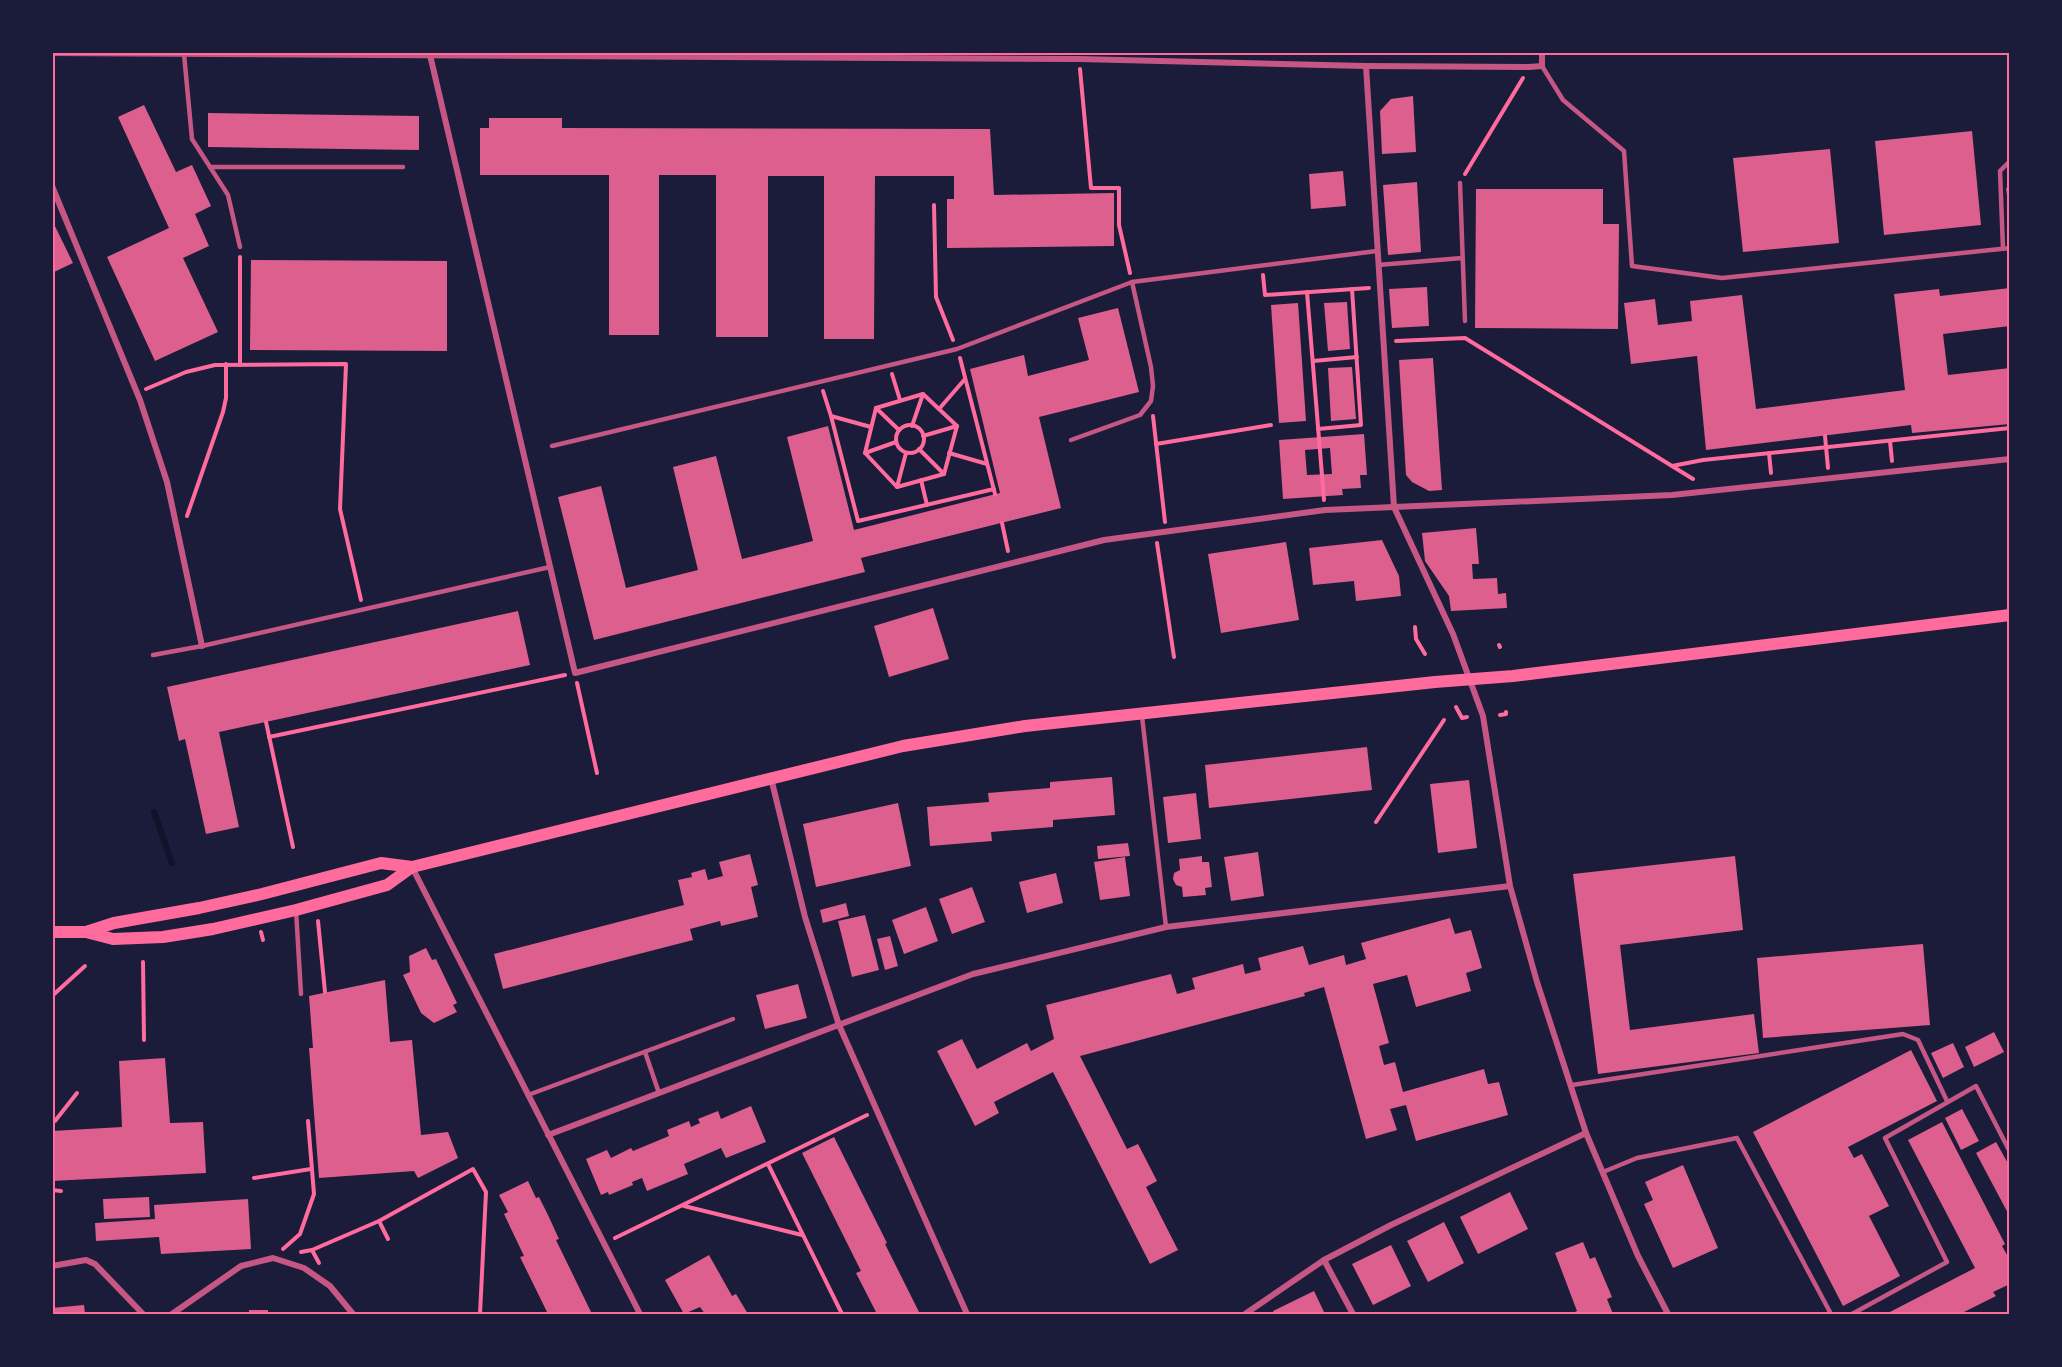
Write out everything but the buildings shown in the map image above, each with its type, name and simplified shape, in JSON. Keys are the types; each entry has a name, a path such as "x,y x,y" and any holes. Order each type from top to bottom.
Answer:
{"main road":[{"path":"86,932 114,923 262,894 381,863 412,867 903,746 1025,726 1636,662 2010,615"},
{"path":"52,932 86,932 113,939 163,937 213,928 296,910 387,885 412,867"}],"street":[{"path":"52,53 977,55 1366,66 1529,67 1542,66 1542,52"},
{"path":"430,55 575,673 1104,540 1325,510 1672,495 2010,459"},
{"path":"1366,66 1394,507 1453,634 1483,716 1510,886 1537,982 1586,1133 1638,1256 1668,1314"},
{"path":"52,186 137,393 167,482 202,646"},
{"path":"771,777 805,917 839,1025 967,1314"},
{"path":"412,867 640,1314"},
{"path":"549,1135 973,974 1166,927 1510,886"},
{"path":"1245,1314 1324,1260 1401,1220 1586,1133"},
{"path":"172,1314 242,1266 273,1258 304,1268 330,1286 353,1314"},
{"path":"52,1266 86,1260 94,1264 143,1314"},
{"path":"1324,1260 1353,1314"}],"lane":[{"path":"184,54 192,139 228,195 240,247"},
{"path":"1542,66 1563,100 1624,151 1632,266 1722,278 2010,248"},
{"path":"2003,249 2000,171 2010,161"},
{"path":"210,167 404,167"},
{"path":"1460,183 1465,321"},
{"path":"552,446 957,349 1132,282 1377,251"},
{"path":"1378,265 1461,258"},
{"path":"1071,440 1140,415 1151,400 1153,386 1151,367 1132,282"},
{"path":"153,655 202,646 550,567"},
{"path":"1142,713 1166,927"},
{"path":"296,910 301,994"},
{"path":"528,1095 733,1019"},
{"path":"1572,1085 1903,1034 1918,1040 1947,1101"},
{"path":"645,1052 660,1093"},
{"path":"1852,1314 1947,1262 1886,1138 1976,1086 2010,1152"},
{"path":"1603,1172 1637,1158 1737,1138 1831,1314"}],"path":[{"path":"1078,59 1092,188 1119,188 1119,225 1132,282"},
{"path":"1460,183 1529,67"},
{"path":"934,205 936,297 957,349 995,494"},
{"path":"240,247 240,364"},
{"path":"1262,266 1265,295 1380,288"},
{"path":"1318,429 1361,425 1352,289"},
{"path":"1307,292 1325,510"},
{"path":"1383,342 1465,338 1711,491"},
{"path":"1313,361 1357,357"},
{"path":"137,393 186,372 215,364 346,364 340,509 359,595"},
{"path":"179,539 223,412 226,398 226,364"},
{"path":"889,365 900,400"},
{"path":"939,409 965,379"},
{"path":"820,381 858,521 994,489"},
{"path":"876,408 923,394"},
{"path":"923,394 957,426"},
{"path":"912,426 923,394"},
{"path":"1151,400 1166,531"},
{"path":"865,453 876,408"},
{"path":"876,408 900,430"},
{"path":"831,416 871,428"},
{"path":"1156,444 1271,425"},
{"path":"912,426 919,429 923,436 923,443 913,453 906,453 896,442 900,430 912,426"},
{"path":"923,436 957,426"},
{"path":"944,474 957,426"},
{"path":"1671,466 1703,460 2010,428"},
{"path":"1826,436 1829,478"},
{"path":"1890,441 1892,471"},
{"path":"865,453 896,442"},
{"path":"919,449 944,474"},
{"path":"865,453 897,487"},
{"path":"897,487 906,453"},
{"path":"949,453 987,464"},
{"path":"1769,453 1772,484"},
{"path":"897,487 944,474"},
{"path":"921,480 927,505"},
{"path":"1002,523 1011,563"},
{"path":"1156,533 1174,657"},
{"path":"1415,627 1416,639 1425,654"},
{"path":"269,736 575,673 597,773"},
{"path":"1456,708 1462,718 1467,717"},
{"path":"1500,715 1506,712"},
{"path":"1376,822 1444,720"},
{"path":"266,722 293,847"},
{"path":"318,921 325,992"},
{"path":"142,962 144,1040"},
{"path":"52,996 85,966"},
{"path":"52,1121 55,1121 77,1093"},
{"path":"604,1244 876,1111"},
{"path":"273,1258 300,1234 314,1194 308,1121"},
{"path":"768,1164 841,1314"},
{"path":"254,1178 311,1169"},
{"path":"273,1258 312,1250 379,1221 473,1169 486,1192 480,1314"},
{"path":"52,1190 61,1191"},
{"path":"683,1206 803,1235"},
{"path":"379,1221 388,1239"}],"waterway":[{"path":"154,812 172,863"}]}
